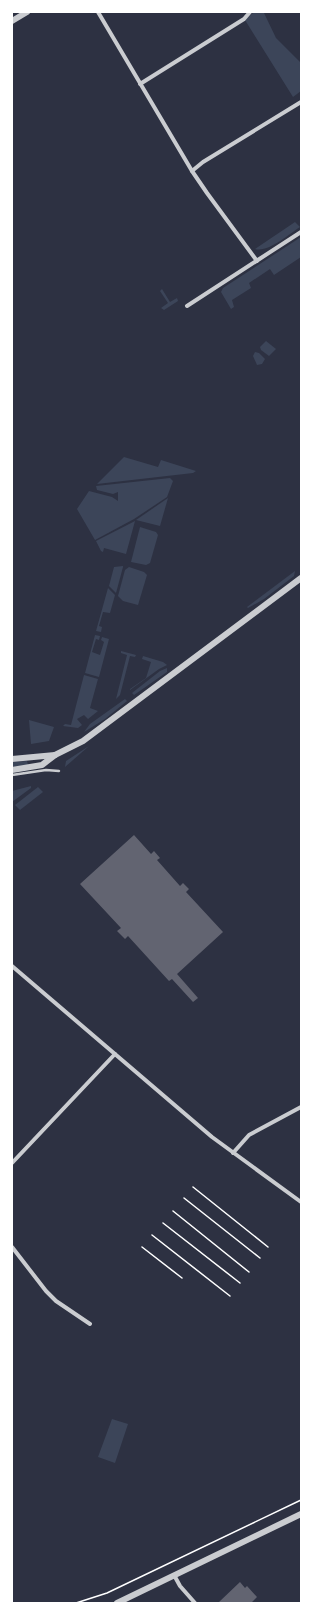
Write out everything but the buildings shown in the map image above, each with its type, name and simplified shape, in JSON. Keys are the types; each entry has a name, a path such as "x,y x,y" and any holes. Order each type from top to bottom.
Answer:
{"street":[{"path":"12,21 27,12"},
{"path":"98,12 192,171 257,261"},
{"path":"140,84 244,19 250,12"},
{"path":"192,171 203,162 301,102"},
{"path":"187,306 301,232"},
{"path":"12,770 42,765 55,755 83,741 301,578"},
{"path":"12,759 55,755"},
{"path":"12,966 114,1054 233,1153 301,1202"},
{"path":"12,1163 114,1054"},
{"path":"233,1153 249,1135 301,1107"},
{"path":"12,1247 46,1291 56,1300 90,1324"},
{"path":"117,1603 301,1514"},
{"path":"174,1575 180,1586 196,1603"}],"lane":[{"path":"12,774 46,770 59,771"}],"path":[{"path":"193,1187 268,1247"},
{"path":"184,1198 260,1258"},
{"path":"173,1211 249,1272"},
{"path":"163,1223 240,1283"},
{"path":"152,1235 230,1296"},
{"path":"142,1247 182,1278"},
{"path":"76,1603 107,1593 301,1500"}],"shaded area":[{"path":"254,12 264,13 276,38 301,63 301,91 293,97 245,20"},
{"path":"295,222 300,227 284,238 272,246 255,249"},
{"path":"301,237 301,257 274,275 270,269 249,283 251,288 232,300 234,307 231,309 221,292 223,288"},
{"path":"162,289 170,302 177,298 178,301 164,310 161,308 168,303 160,291"},
{"path":"266,341 276,349 269,356 261,350 260,347"},
{"path":"255,352 259,353 265,359 262,364 257,365 253,356"},
{"path":"124,457 158,467 161,460 196,471 193,473 97,484"},
{"path":"170,478 173,481 167,497 134,519 95,540 77,509 89,491 112,497 118,501 118,492 113,494 97,490 96,486"},
{"path":"168,498 160,526 136,520"},
{"path":"135,521 126,554 104,548 103,552 101,551 96,541"},
{"path":"140,527 156,532 158,535 150,563 146,565 131,562"},
{"path":"123,566 116,593 109,586 114,567"},
{"path":"129,567 144,572 147,575 138,605 123,601 118,596 125,570"},
{"path":"295,571 294,576 264,599 248,608 247,607"},
{"path":"108,588 115,595 110,613 103,612 99,626 102,627 101,632 96,631"},
{"path":"95,635 100,636 99,640 96,639 92,652 100,655 104,642 101,640 102,637 109,639 99,677 85,673"},
{"path":"121,651 136,655 135,657 130,656 120,695 116,699 127,655 121,653"},
{"path":"143,656 163,662 167,665 130,690 146,678 151,662 142,659"},
{"path":"167,668 167,672 134,695 132,693 160,671"},
{"path":"84,675 98,679 90,708 98,711 88,719 84,715 77,719 82,725 78,728 63,726 65,724 71,725"},
{"path":"125,699 127,701 105,719 84,732 90,724"},
{"path":"29,720 54,727 49,741 31,744"},
{"path":"89,746 65,767 66,761"},
{"path":"27,761 28,765 12,767 12,762"},
{"path":"31,786 31,788 12,802 12,791"},
{"path":"38,787 43,792 20,810 15,805"},
{"path":"112,1419 128,1424 115,1463 98,1457"}]}
